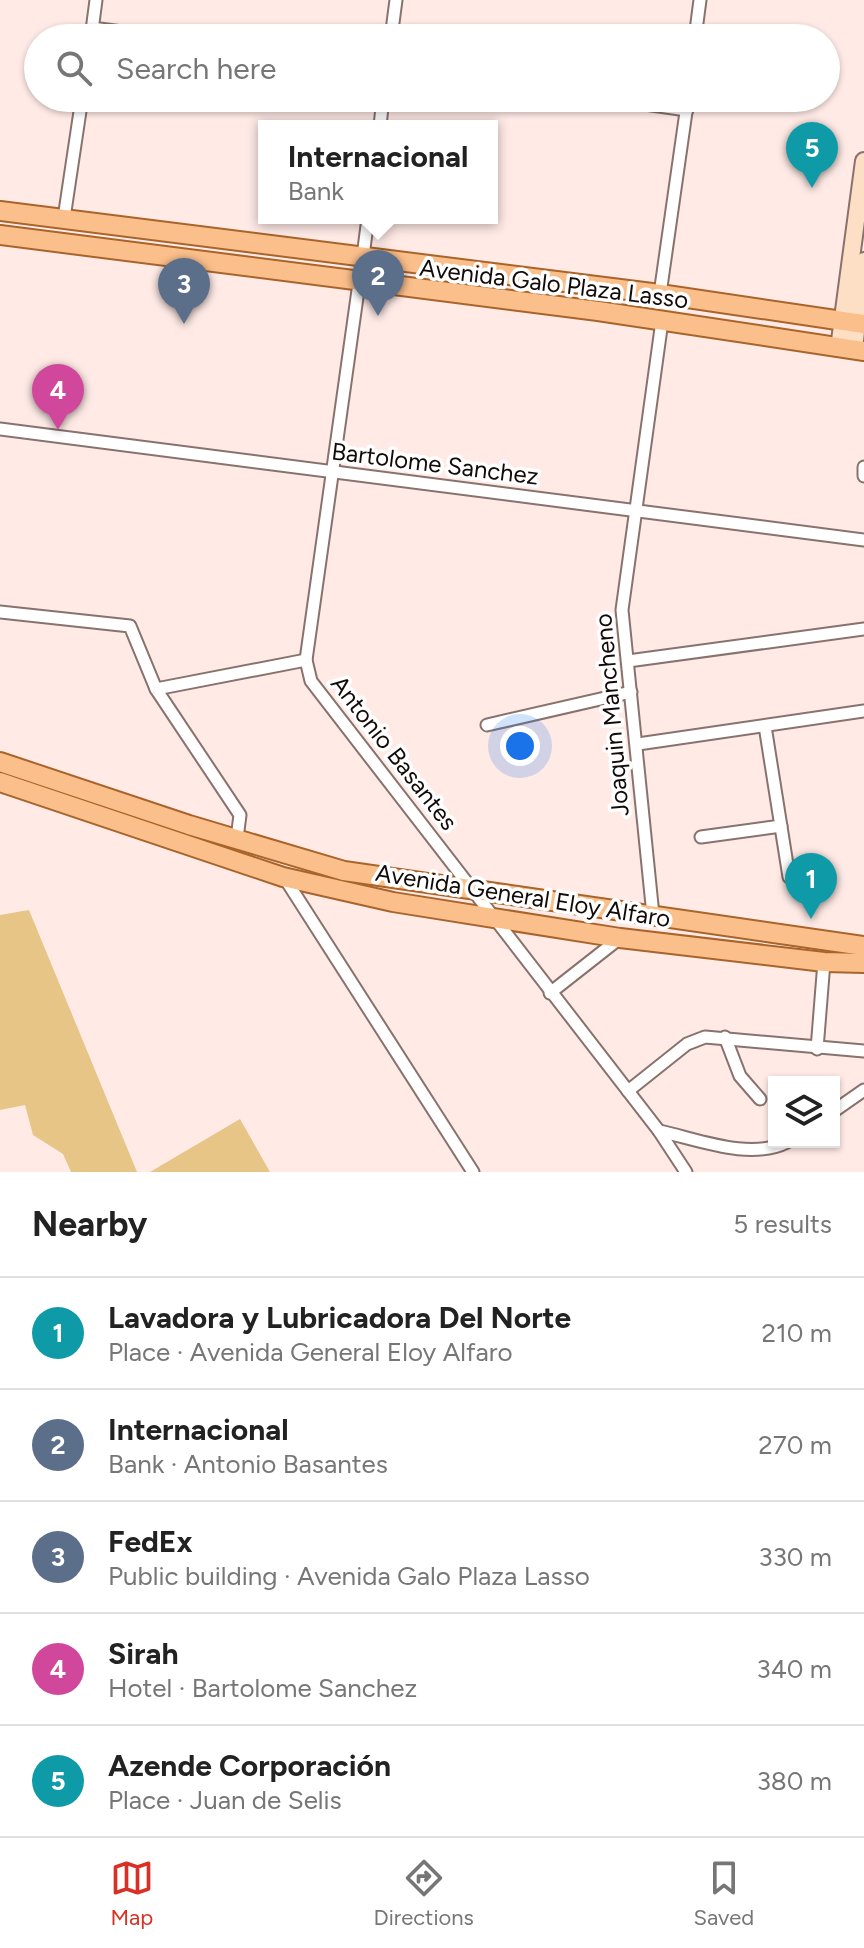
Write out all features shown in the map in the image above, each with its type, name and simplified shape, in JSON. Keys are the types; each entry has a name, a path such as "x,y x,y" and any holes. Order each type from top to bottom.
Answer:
{"main road":[{"path":"852,349 864,161"},
{"name":"Avenida Galo Plaza Lasso","path":"0,211 660,294 854,323"},
{"name":"Avenida Galo Plaza Lasso","path":"0,235 662,321 852,349"},
{"path":"854,323 864,261"},
{"name":"Avenida General Eloy Alfaro","path":"0,762 344,871 864,946"},
{"name":"Avenida General Eloy Alfaro","path":"0,782 283,877 493,921 824,962 864,963"}],"street":[{"path":"92,24 96,0"},
{"path":"393,24 396,0"},
{"path":"697,24 700,0"},
{"path":"64,218 80,112"},
{"path":"660,294 686,112"},
{"path":"363,256 367,224"},
{"name":"Antonio Basantes","path":"359,283 306,660 311,681 493,921 659,1131 686,1172"},
{"name":"Joaquin Mancheno","path":"653,915 622,610 662,321"},
{"name":"Bartolome Sanchez","path":"0,429 864,540"},
{"path":"864,467 864,476"},
{"path":"0,612 126,623 133,631 156,689 240,815 237,838"},
{"path":"628,661 864,629"},
{"path":"156,689 306,660"},
{"path":"487,725 631,692"},
{"path":"638,744 864,711"},
{"path":"765,726 789,877"},
{"path":"701,837 781,826"},
{"path":"283,877 473,1172"},
{"path":"550,993 620,938"},
{"path":"817,1049 824,962"},
{"path":"725,1037 740,1076 760,1099"},
{"path":"628,1091 695,1039 725,1037 817,1049 864,1051"},
{"path":"840,1107 864,1090"},
{"path":"659,1131 747,1150 772,1148"}],"shaded area":[{"path":"29,910 137,1172 71,1172 63,1154 33,1135 25,1105 0,1110 0,915"},
{"path":"240,1119 270,1172 150,1172"}],"place":[{"name":"Azende Corporación","path":"812,188"},
{"name":"Internacional","path":"378,316"},
{"name":"FedEx","path":"184,324"},
{"name":"Sirah","path":"58,430"},
{"name":"Lavadora y Lubricadora Del Norte","path":"811,919"}]}
